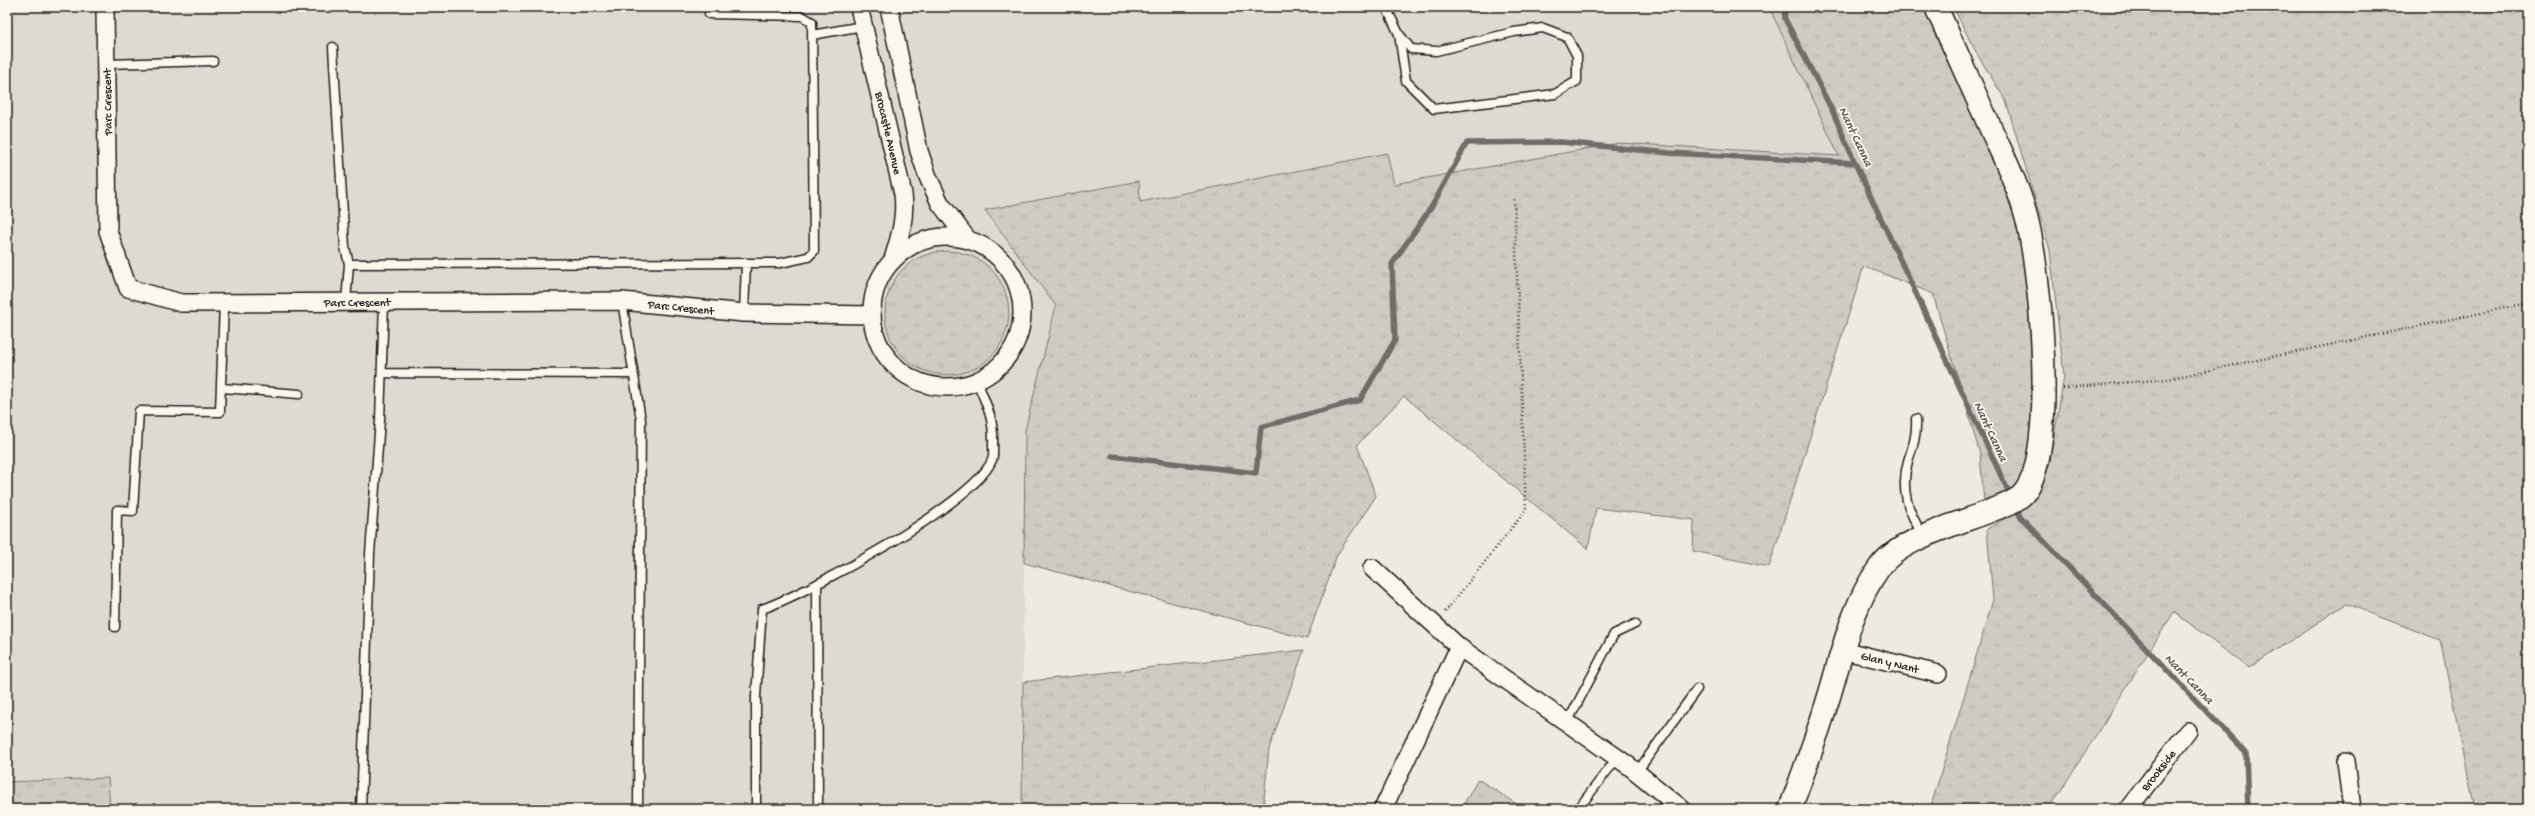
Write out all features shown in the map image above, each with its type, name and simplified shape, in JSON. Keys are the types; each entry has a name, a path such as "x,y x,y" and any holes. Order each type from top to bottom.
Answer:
{"street":[{"name":"Parc Crescent","path":"106,7 108,231 128,288 181,303 622,301 744,313 872,315"},
{"name":"Brocastle Avenue","path":"859,7 903,194 903,226 893,259"},
{"path":"889,7 919,150 928,177 940,203 968,240"},
{"path":"1790,809 1810,757 1842,650 1860,602 1881,565 1894,553 1925,537 2004,506 2023,495 2032,478 2038,461 2045,390 2036,278 2025,211 2005,159 1936,7"},
{"path":"948,237 968,240 987,248 1003,262 1014,278 1019,291 1022,318 1018,338 1008,356 995,371 977,381 957,387 936,387 916,381 898,370 884,354 875,335 872,315 876,288 881,275 893,259 910,247 928,239 948,237"},
{"path":"1372,568 1459,647 1637,772 1682,809"},
{"path":"1383,809 1459,647"},
{"name":"Glan y Nant","path":"1842,650 1938,674"},
{"name":"Brookside","path":"2128,809 2188,731"},
{"path":"2346,761 2352,809"}],"lane":[{"path":"1386,7 1399,34 1411,49 1436,51 1514,32 1543,28 1567,37 1578,56 1577,81 1555,94 1434,109 1406,81 1399,34"},
{"path":"349,264 780,263 808,257 814,252 812,22 802,16 709,14"},
{"path":"812,35 863,26"},
{"path":"333,47 345,247 349,264 346,302"},
{"path":"106,64 213,61"},
{"path":"744,313 746,263"},
{"path":"622,301 640,420 638,809"},
{"path":"361,809 370,554 380,420 384,302"},
{"path":"115,627 117,510 134,511 139,411 220,412 224,303"},
{"path":"382,373 633,374"},
{"path":"756,809 756,696 762,609 782,602 841,573 964,493 993,460 993,422 977,381"},
{"path":"222,388 299,394"},
{"path":"1916,419 1916,439 1907,467 1906,496 1911,516 1925,537"},
{"path":"817,585 818,809"},
{"path":"1567,723 1614,634 1635,624"},
{"path":"1637,772 1697,689"},
{"path":"1578,809 1617,758"}],"path":[{"path":"1435,625 1526,510 1514,197"},
{"path":"2045,390 2168,379 2528,303"}],"shaded area":[{"path":"7,7 1769,7 1840,156 1619,143 1393,184 1387,153 1139,202 1139,182 985,210 1056,306 1025,430 1022,809 110,809 107,778 7,782"}],"green space":[{"path":"1769,7 1928,7 2006,186 2020,237 2028,302 2036,438 2028,470 2016,486 1984,503 1980,454 1933,294 1864,266 1769,567 1693,551 1694,520 1596,508 1588,549 1404,396 1357,445 1376,496 1337,555 1307,639 1024,563 1025,430 1056,306 985,210 1139,181 1140,202 1387,153 1394,184 1619,143 1839,156"},
{"path":"1953,7 2528,7 2528,809 2475,809 2440,640 2346,604 2249,668 2174,612 2049,809 1930,809 1993,600 1987,529 2027,506 2045,478 2050,462 2064,376 2050,250 2006,101 1977,54"},
{"path":"947,251 959,252 971,256 991,269 1004,289 1008,301 1008,325 1004,337 991,357 971,370 959,374 947,375 935,374 923,370 903,357 890,337 886,325 885,313 886,301 890,289 903,269 923,256 935,252"},
{"path":"1304,650 1269,749 1263,809 1022,809 1023,682"},
{"path":"108,778 110,809 7,809 7,782"},
{"path":"1478,779 1524,809 1461,809"}],"waterway":[{"name":"Nant Canna","path":"1784,7 1785,19 1832,110 1855,163 2011,497"},
{"path":"1112,456 1256,473 1261,427 1360,400 1395,340 1392,264 1432,206 1467,143 1561,142 1669,153 1855,163"},
{"name":"Nant Canna","path":"2015,505 2020,516 2246,753 2248,809"}]}
